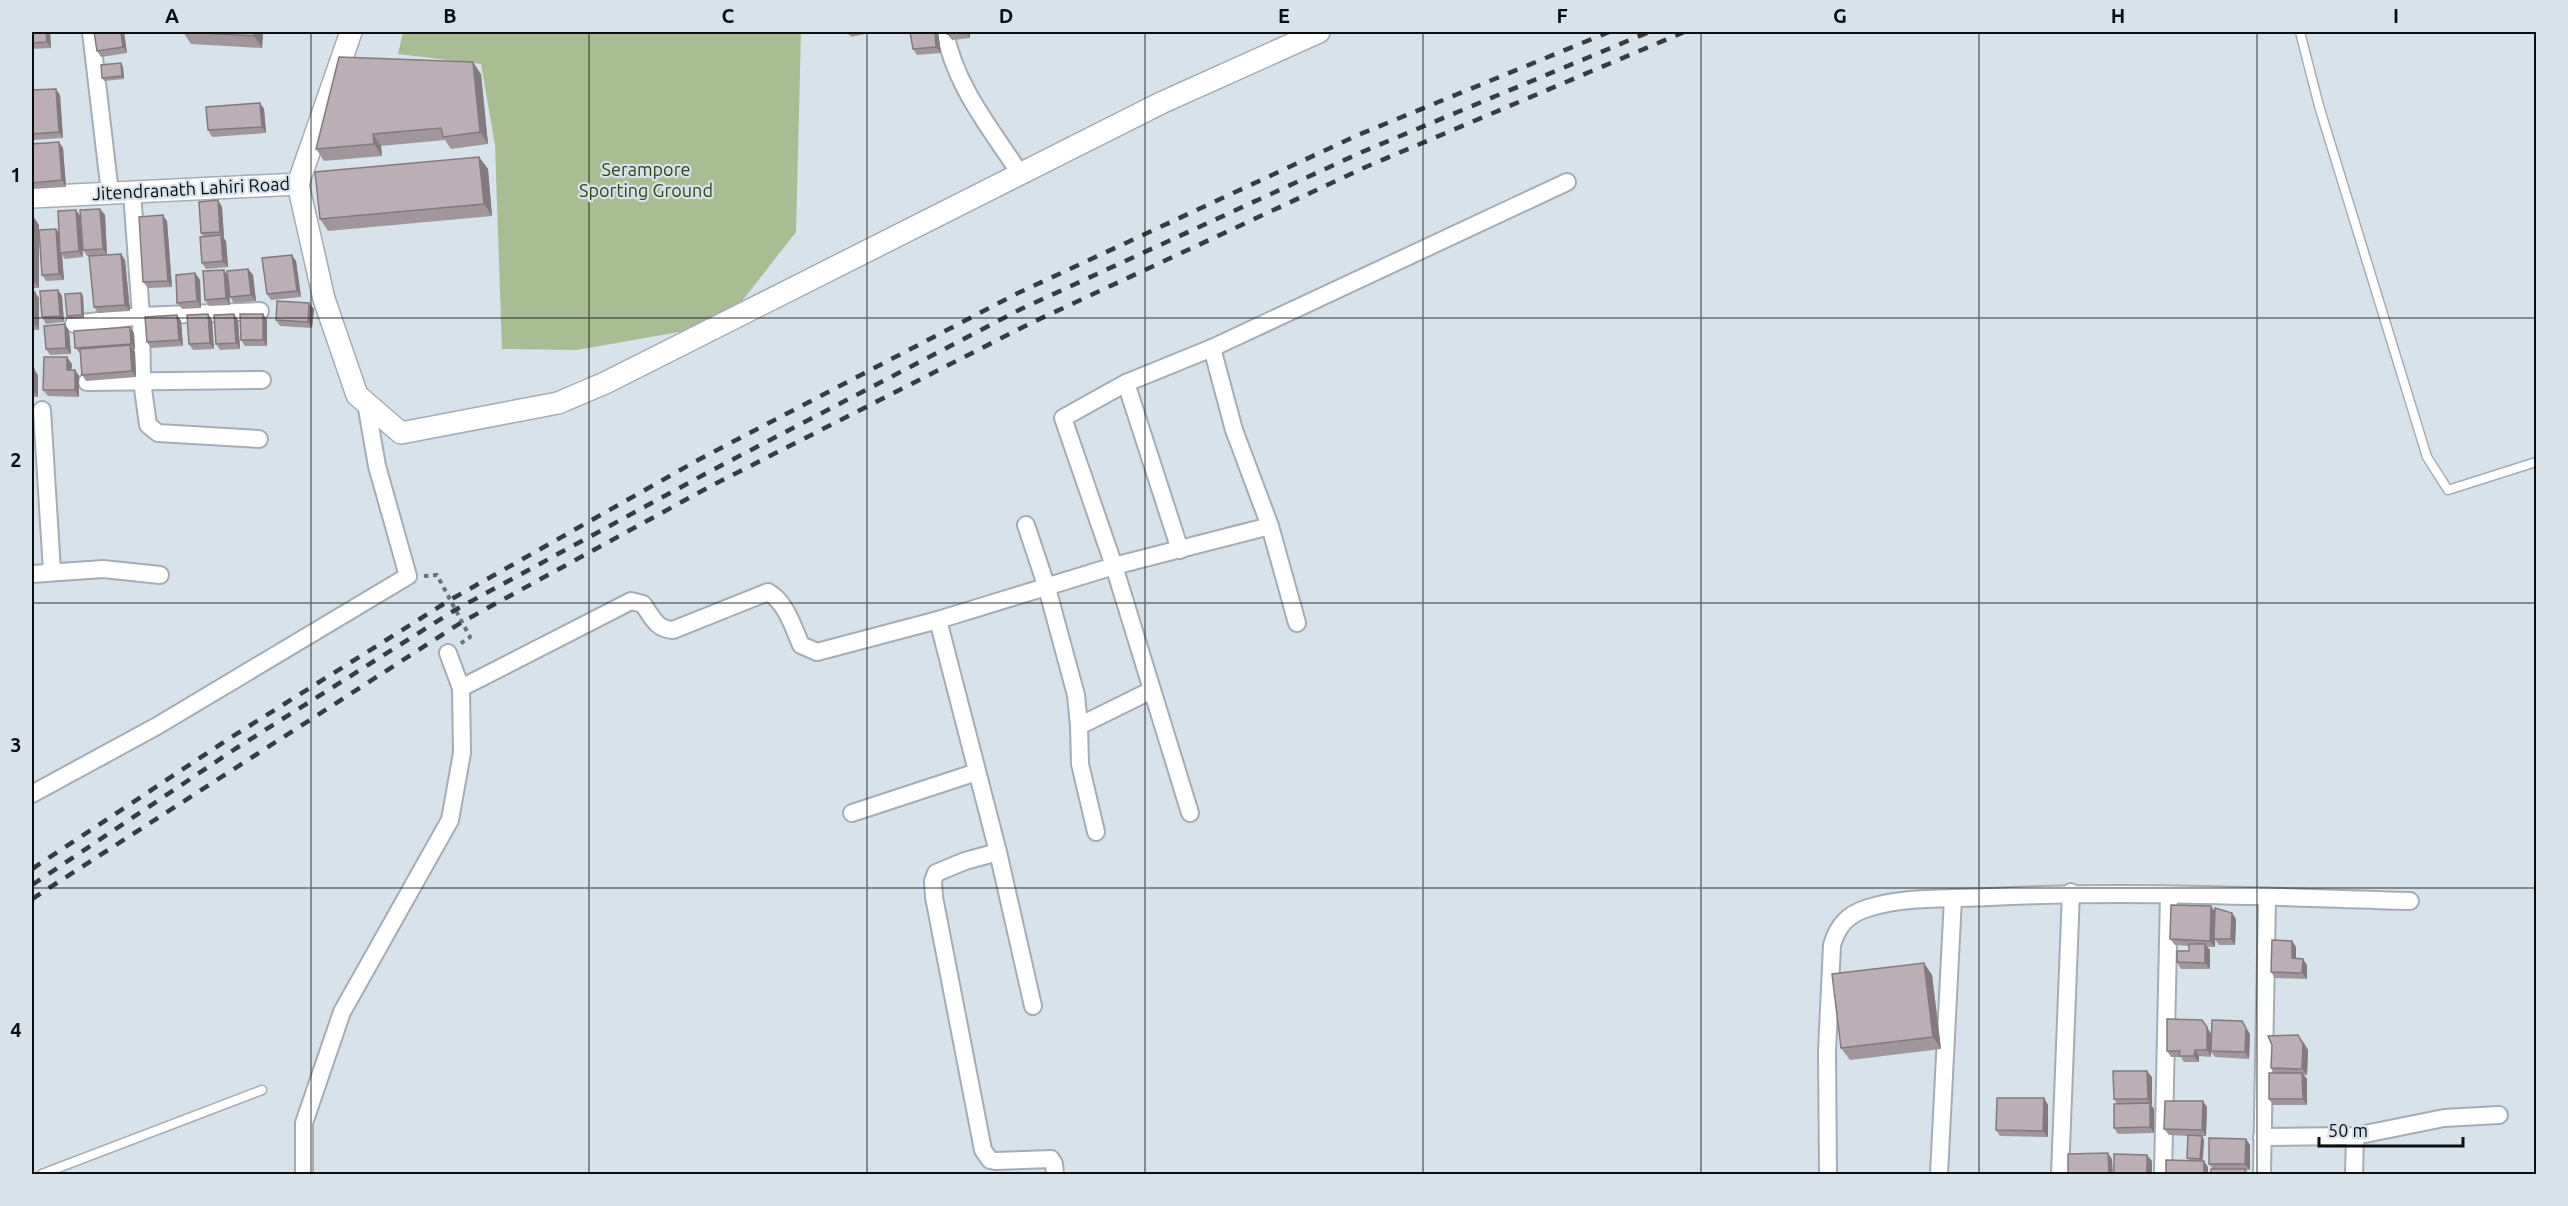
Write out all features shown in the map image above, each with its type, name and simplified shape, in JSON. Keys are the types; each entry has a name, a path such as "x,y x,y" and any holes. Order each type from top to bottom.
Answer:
{"street":[{"path":"91,32 110,193"},
{"name":"Jitendranath Lahiri Road","path":"32,197 298,184 351,32"},
{"path":"945,32 950,56 960,81 1021,175"},
{"path":"298,184 324,299 357,395 401,433 558,403 704,335 1161,103 1319,32"},
{"path":"1190,813 1114,566 1063,418 1126,383 1212,348 1567,182"},
{"path":"132,192 141,315 142,381 145,414 152,431 259,439"},
{"path":"74,324 141,315 260,311"},
{"path":"1212,348 1234,430 1270,526 1297,624"},
{"path":"87,382 262,380"},
{"path":"1126,383 1180,550"},
{"path":"32,794 158,726 408,576 377,466 366,403"},
{"path":"42,410 52,571"},
{"path":"1026,525 1047,588 1076,696 1080,764 1096,832"},
{"path":"461,688 632,601 644,604 657,625 673,630 768,592 775,596 782,606 801,645 817,652 938,620 1114,566 1270,526"},
{"path":"32,574 103,569 160,575"},
{"path":"938,620 998,852 1033,1006"},
{"path":"304,1174 303,1123 342,1012 450,820 462,753 461,688 448,653"},
{"path":"1078,726 1152,690"},
{"path":"852,813 977,772"},
{"path":"998,852 965,861 936,873 933,881 934,897 983,1150 990,1160 995,1161 1050,1159 1054,1164 1055,1174"},
{"path":"2060,1174 2071,892"},
{"path":"1828,1174 1827,1051 1832,945 1836,931 1845,919 1867,908 1902,901 2071,892 2410,901"},
{"path":"2163,1174 2169,895"},
{"path":"2262,1174 2267,897"},
{"path":"1939,1174 1953,898"},
{"path":"2262,1137 2355,1136 2444,1118 2499,1115"},
{"path":"2354,1174 2355,1136"}],"lane":[{"path":"2300,32 2319,106 2427,457 2448,490 2536,462"},
{"path":"42,1174 262,1090"}],"path":[{"path":"408,576 437,575 470,637 448,653"}],"green space":[{"name":"Serampore Sporting Ground","path":"403,32 801,32 796,232 724,324 577,350 502,349 495,145 481,64 398,54"}],"building":[{"path":"32,32 46,32 47,42 32,43"},
{"path":"94,32 121,32 123,47 97,51"},
{"path":"183,32 254,32 254,36"},
{"path":"910,32 935,32 936,47 913,49"},
{"path":"339,57 473,62 480,132 443,137 441,128 373,134 374,144 316,149"},
{"path":"121,63 122,76 102,78 101,65"},
{"path":"56,89 59,132 32,134 32,90"},
{"path":"260,103 262,127 208,130 206,107"},
{"path":"59,142 62,180 32,183 32,144"},
{"path":"479,157 484,204 320,219 315,172"},
{"path":"218,200 220,232 201,233 199,202"},
{"path":"100,209 103,249 83,250 80,210"},
{"path":"76,210 79,251 60,253 58,211"},
{"path":"163,215 168,281 143,282 139,217"},
{"path":"32,216 33,216 32,279"},
{"path":"56,229 59,274 42,275 39,230"},
{"path":"221,235 223,261 202,263 200,237"},
{"path":"121,254 125,305 94,307 89,256"},
{"path":"292,255 297,291 267,294 262,258"},
{"path":"248,269 251,295 230,297 227,271"},
{"path":"224,270 226,298 205,300 203,271"},
{"path":"195,273 197,301 177,303 176,275"},
{"path":"58,290 60,316 42,317 40,291"},
{"path":"32,292 35,292 35,324 32,324"},
{"path":"81,293 82,315 67,316 65,294"},
{"path":"277,301 309,303 308,322 276,320"},
{"path":"208,314 210,343 189,344 187,315"},
{"path":"234,314 236,343 216,344 214,315"},
{"path":"240,314 263,314 263,340 241,340"},
{"path":"177,315 179,340 147,342 145,317"},
{"path":"65,324 66,348 46,349 44,326"},
{"path":"130,327 131,344 75,348 74,331"},
{"path":"130,345 132,371 82,375 80,349"},
{"path":"44,357 67,357 67,370 75,370 75,390 43,390"},
{"path":"32,369 34,369 33,391 32,391"},
{"path":"2171,905 2211,906 2210,941 2170,939"},
{"path":"2215,908 2232,913 2231,939 2214,939"},
{"path":"2272,940 2292,941 2292,958 2303,959 2302,973 2271,972"},
{"path":"2189,944 2205,944 2205,963 2177,962 2177,951 2189,951"},
{"path":"1924,963 1933,1037 1841,1048 1832,974"},
{"path":"2167,1019 2202,1020 2207,1027 2207,1050 2195,1050 2194,1056 2179,1056 2180,1051 2167,1051"},
{"path":"2212,1020 2242,1021 2246,1028 2245,1052 2211,1051"},
{"path":"2298,1035 2303,1044 2302,1069 2271,1068 2272,1045 2268,1036"},
{"path":"2113,1071 2147,1071 2148,1099 2114,1099"},
{"path":"2269,1073 2302,1073 2303,1099 2269,1099"},
{"path":"1997,1098 2044,1098 2043,1131 1996,1130"},
{"path":"2165,1101 2203,1101 2202,1130 2164,1129"},
{"path":"2150,1103 2150,1127 2114,1128 2114,1104"},
{"path":"2188,1135 2202,1136 2200,1159 2187,1158"},
{"path":"2209,1138 2246,1139 2245,1164 2209,1164"},
{"path":"2108,1153 2109,1174 2068,1174 2068,1154"},
{"path":"2114,1154 2147,1155 2147,1174 2114,1174"},
{"path":"2166,1160 2204,1161 2204,1174 2166,1174"},
{"path":"2211,1169 2245,1169 2245,1174 2211,1174"}],"railway":[{"path":"32,869 230,738 450,600 698,460 1016,294 1358,135 1609,32"},
{"path":"32,885 235,749 455,610 705,474 1021,309 1362,152 1649,32"},
{"path":"32,899 462,622 709,487 1031,323 1368,166 1684,32"}]}
